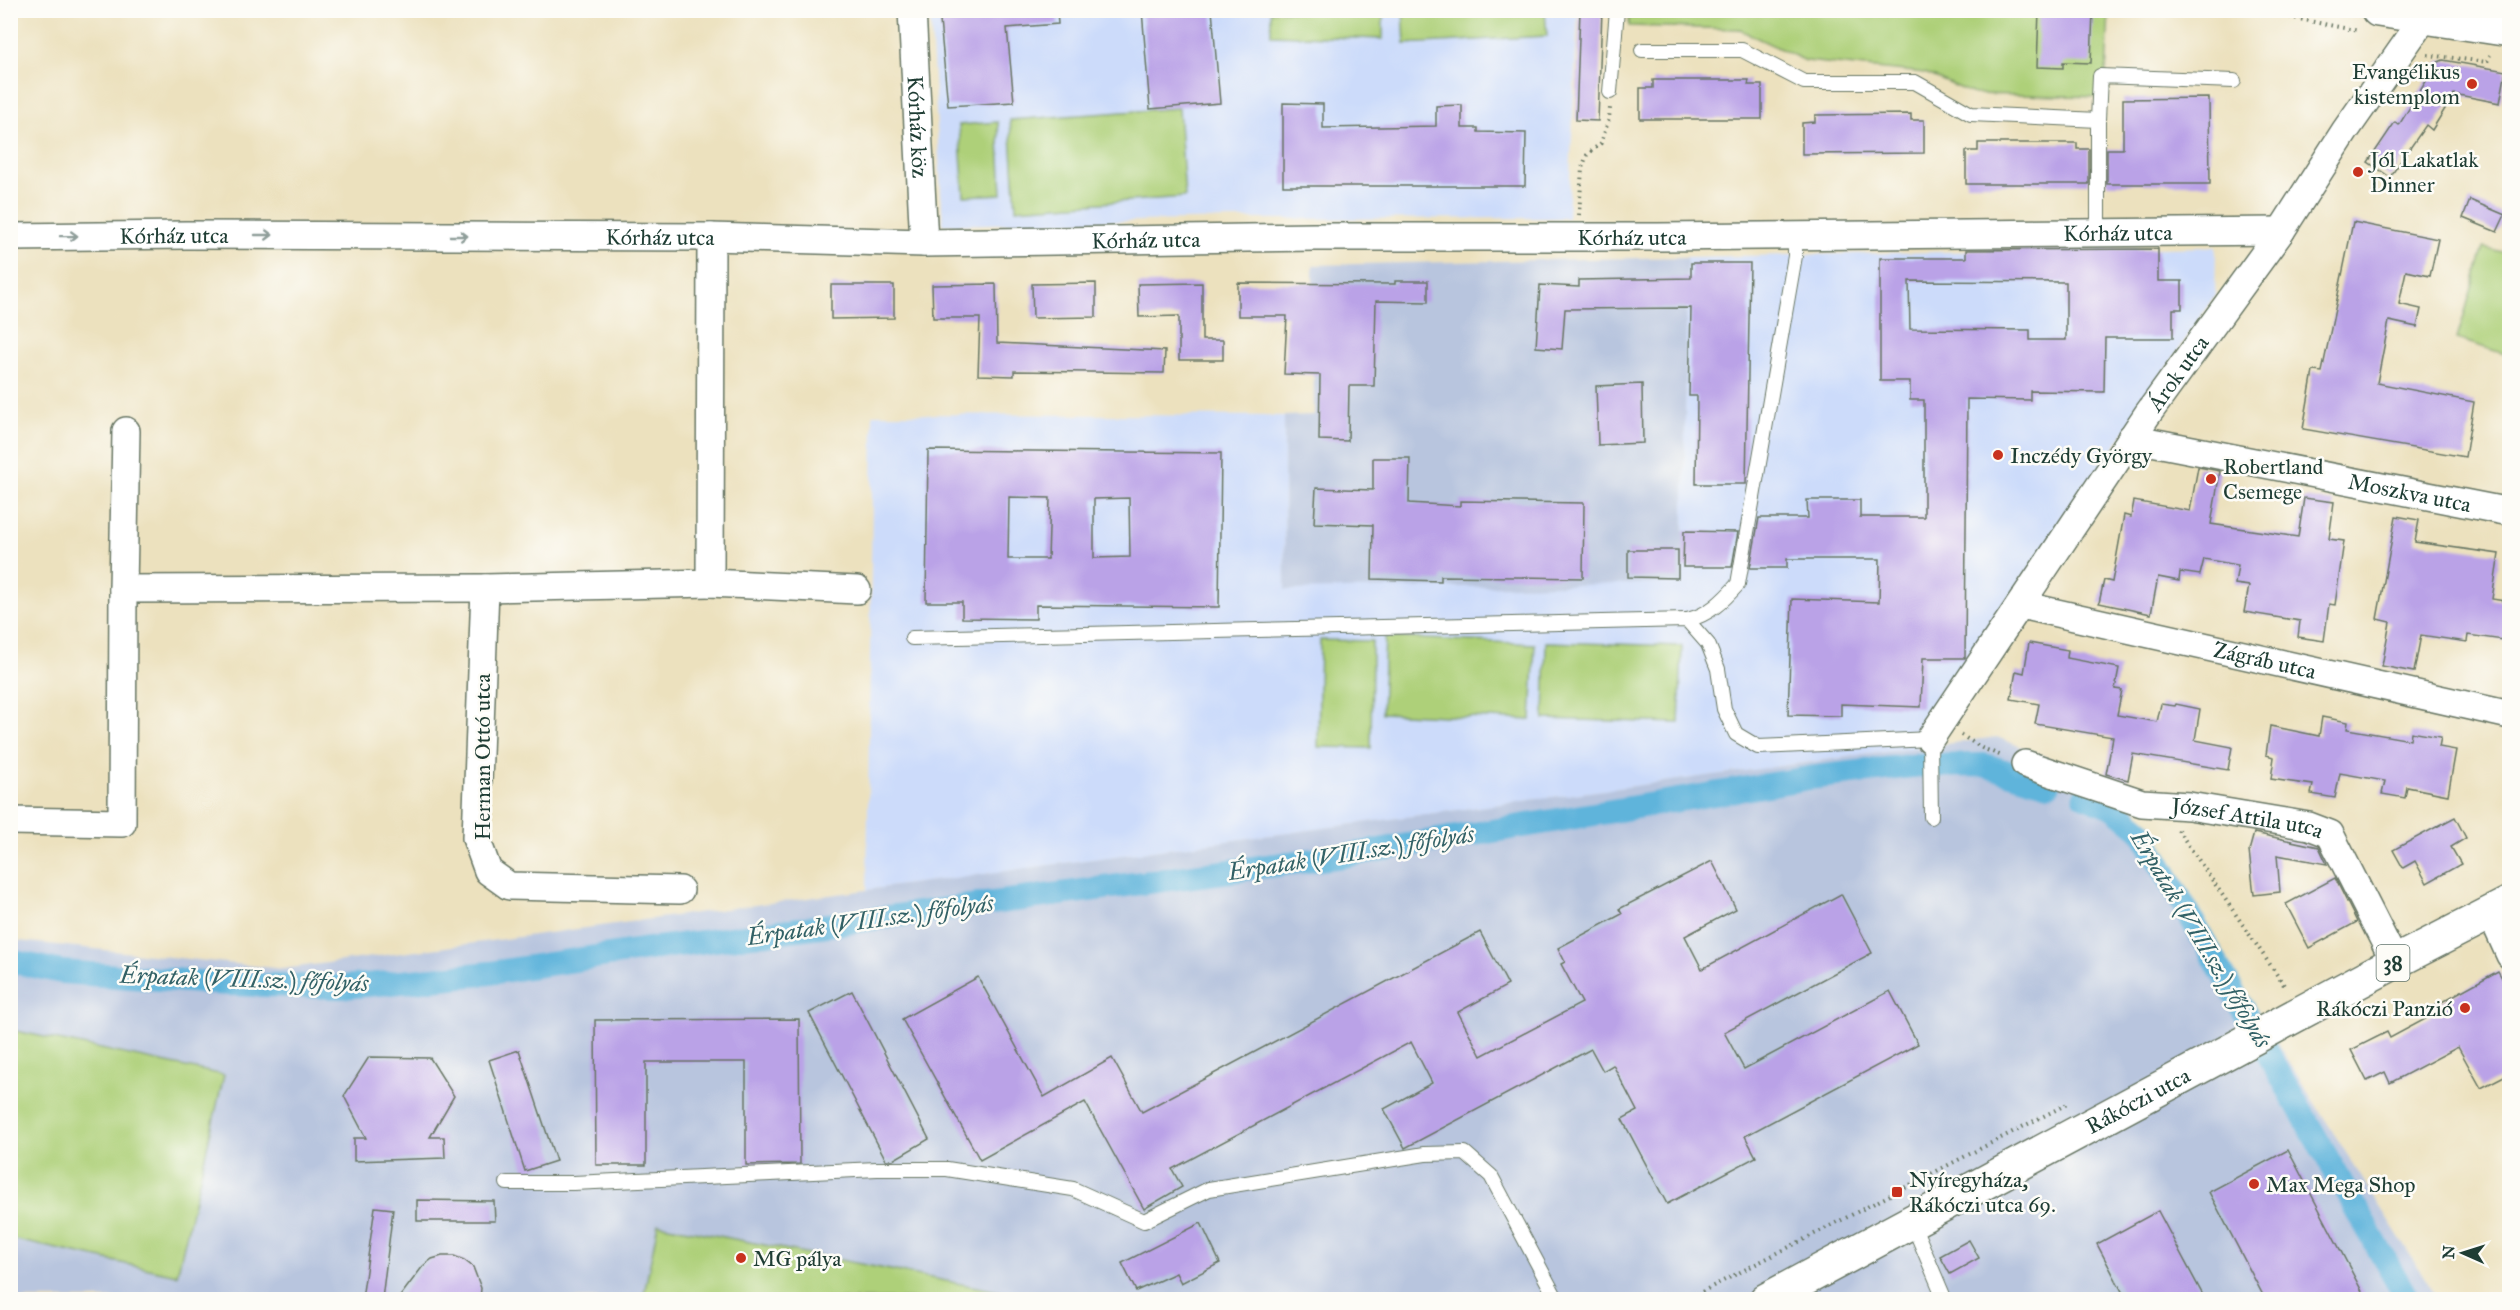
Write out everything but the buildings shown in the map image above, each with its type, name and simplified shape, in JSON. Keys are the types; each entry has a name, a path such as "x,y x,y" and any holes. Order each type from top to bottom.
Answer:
{"main road":[{"path":"2371,22 2428,14 2510,30"},
{"name":"Rákóczi utca","path":"1766,1299 2500,908"}],"street":[{"name":"Kórház köz","path":"912,10 924,243"},
{"name":"Árok utca","path":"1935,730 2131,438 2281,231 2345,131 2428,14"},
{"name":"Kórház utca","path":"10,237 187,235 711,237 924,243 2281,231"},
{"path":"710,583 711,237"},
{"path":"10,821 122,823 126,431"},
{"name":"Moszkva utca","path":"2131,438 2510,512"},
{"path":"123,589 484,588 710,583 857,590"},
{"name":"Herman Ottó utca","path":"484,588 476,838 488,871 509,886 680,890"},
{"name":"Zágráb utca","path":"2020,604 2510,715"},
{"name":"József Attila utca","path":"2025,764 2142,803 2189,806 2309,826 2330,834 2395,962"},
{"path":"2500,908 2510,955"}],"lane":[{"path":"1610,92 1617,10"},
{"path":"1642,50 1742,50 1804,82 1915,82 1971,114 2098,120"},
{"path":"2098,234 2100,76 2234,81"},
{"path":"912,638 1687,620 1698,617 1720,603 1738,584 1796,256 1795,236"},
{"path":"1687,620 1708,644 1718,669 1724,710 1736,735 1758,747 1935,730 1931,817"},
{"path":"507,1183 573,1183 877,1169 947,1168 1073,1189 1144,1221 1209,1189 1425,1154 1466,1153 1491,1176 1557,1299"},
{"path":"1912,1222 1945,1299"},
{"path":"1925,1252 1939,1263 1954,1299"}],"path":[{"path":"2254,10 2357,30 2371,22"},
{"path":"1577,236 1582,168 1587,155 1601,143 1609,119 1610,92"},
{"path":"1935,730 2025,764"},
{"path":"2161,805 2286,988"},
{"path":"1686,1299 2076,1100"}],"shaded area":[{"path":"930,11 1578,11 1568,218 1234,219 943,225"},
{"path":"2216,247 2215,295 1915,748 867,890 873,414 1284,416 1285,590 1683,567 1687,257"},
{"path":"1687,257 1683,583 1285,590 1284,416 1314,415 1313,265"},
{"path":"1997,737 2124,789 2272,1035 2438,1299 11,1299 10,940 283,969"}],"green space":[{"path":"1629,10 2109,11 2105,97 1974,94 1925,73 1806,61 1738,29 1629,26"},
{"path":"1271,11 1383,11 1383,39 1271,35"},
{"path":"1403,11 1545,11 1547,36 1405,44"},
{"path":"1179,108 1185,197 1016,209 1010,120"},
{"path":"998,122 1002,194 964,196 959,125"},
{"path":"2484,247 2509,254 2508,355 2457,339"},
{"path":"1385,637 1535,644 1531,720 1382,713"},
{"path":"1320,640 1372,641 1371,748 1318,747"},
{"path":"1546,642 1682,646 1679,723 1544,719"},
{"path":"11,1030 224,1075 177,1275 11,1239"},
{"name":"MG pálya","path":"658,1224 1002,1292 1000,1299 643,1299"}],"waterway":[{"name":"Érpatak (VIII.sz.) főfolyás","path":"10,961 62,972 229,984 342,987 413,981 490,973 641,950 1343,856 1809,778 1911,766 1984,765 2049,784"},
{"name":"Érpatak (VIII.sz.) főfolyás","path":"2085,796 2113,807 2141,830 2408,1300"}],"place":[{"name":"Evangélikus kistemplom","path":"2472,84"},
{"name":"Jól Lakatlak Dinner","path":"2358,172"},
{"name":"Inczédy György","path":"1998,455"},
{"name":"Robertland Csemege","path":"2211,479"},
{"name":"Rákóczi Panzió","path":"2465,1008"},
{"name":"Max Mega Shop","path":"2254,1184"},
{"name":"Nyíregyháza, Rákóczi utca 69.","path":"1897,1192"},
{"name":"MG pálya","path":"741,1258"}]}
